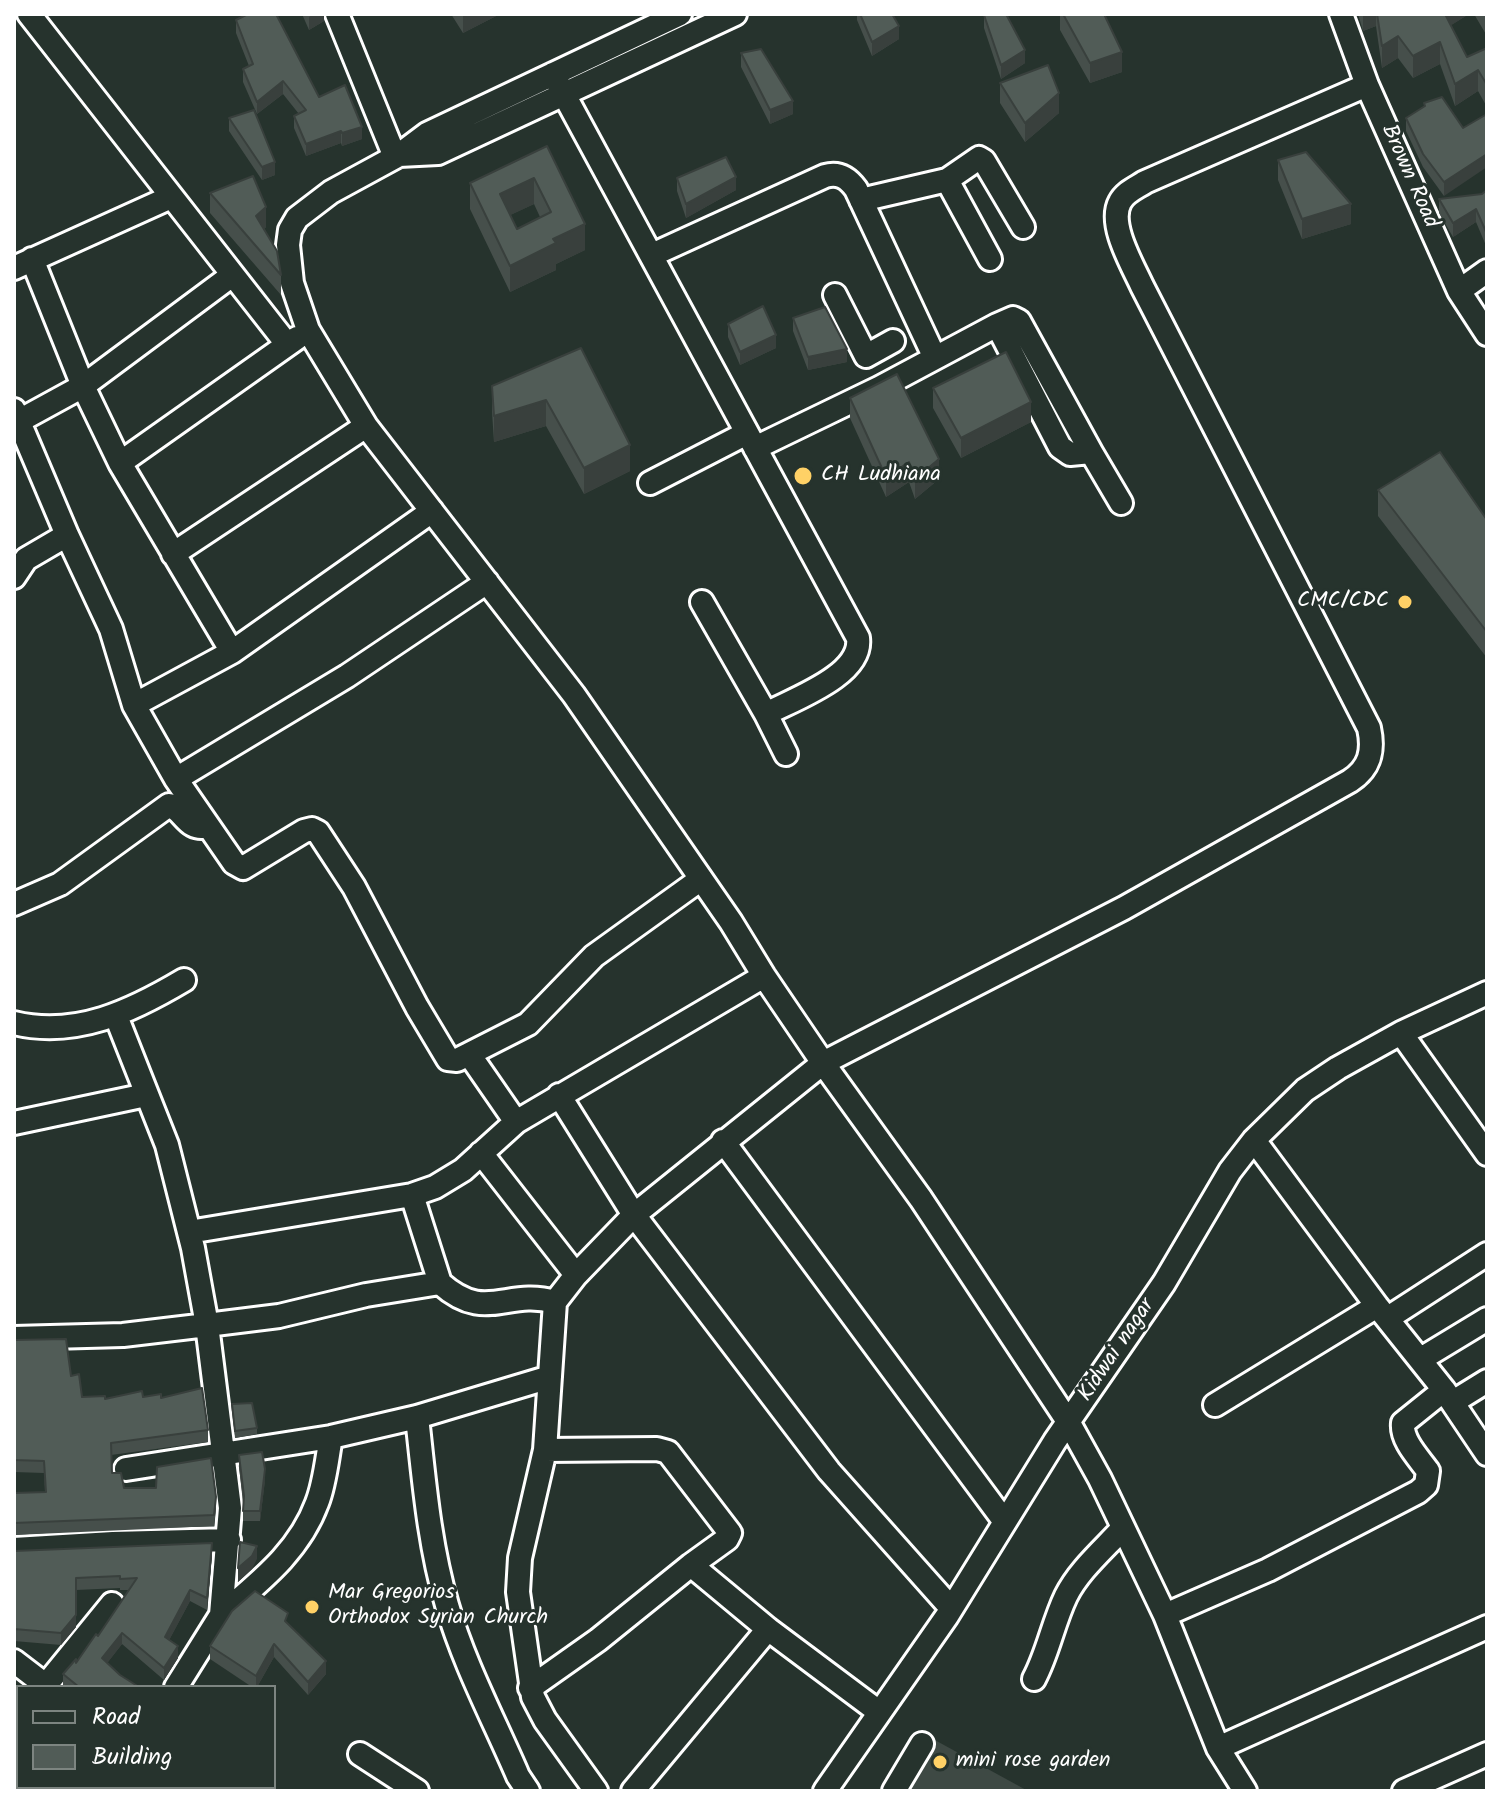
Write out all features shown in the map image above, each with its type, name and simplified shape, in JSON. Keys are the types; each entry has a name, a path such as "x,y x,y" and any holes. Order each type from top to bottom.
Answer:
{"street":[{"path":"29,14 287,344"},
{"path":"337,14 397,156"},
{"path":"680,14 427,134 397,156 313,203 297,218 290,230 288,245 292,283 308,330 366,426 574,695 823,1063 921,1199 1069,1423 1165,1615 1218,1748 1245,1791"},
{"name":"Brown Road","path":"1341,14 1367,85 1459,291 1487,334"},
{"path":"397,156 438,153 723,17"},
{"path":"553,74 858,638 860,648 849,666 832,679 766,714"},
{"path":"596,1791 545,1720 530,1688 518,1592 520,1558 545,1450 555,1302 576,1275 634,1215 823,1063 1124,908 1350,781 1361,774 1368,763 1372,753 1369,728 1142,286 1116,220 1119,203 1126,194 1145,182 1367,85"},
{"path":"861,200 947,180 982,158 1023,227"},
{"path":"652,255 832,174 845,177 861,200 935,358"},
{"path":"947,180 990,259"},
{"path":"171,197 23,264 120,463 232,652"},
{"path":"1459,291 1487,271"},
{"path":"231,276 83,386 16,415 23,460 67,535 111,629 134,705 176,779 240,869 304,831 312,829 318,832 354,887 446,1056 452,1061 528,1024 594,956 701,879"},
{"path":"835,295 879,388"},
{"path":"650,483 879,388 1013,318 1019,321 1121,503"},
{"path":"120,463 308,330"},
{"path":"866,356 893,341"},
{"path":"173,554 366,426"},
{"path":"134,705 232,652 432,511"},
{"path":"14,577 26,559 67,535"},
{"path":"176,779 347,676 487,582"},
{"path":"702,602 786,754"},
{"path":"14,904 60,884 169,805 176,808 189,823 201,828 208,826"},
{"path":"189,1232 412,1195 435,1187 463,1170 516,1122 764,976"},
{"path":"14,1023 26,1027 52,1028 116,1016 184,980"},
{"name":"Kidwai nagar","path":"825,1791 951,1608 1069,1423 1164,1283 1230,1171 1254,1140 1305,1090 1401,1033 1487,993"},
{"path":"116,1016 167,1145 189,1232 207,1325 230,1508 221,1615"},
{"path":"1401,1033 1487,1154"},
{"path":"469,1054 516,1122"},
{"path":"14,1123 146,1095"},
{"path":"559,1095 634,1215 829,1471 951,1608"},
{"path":"1254,1140 1421,1359 1486,1450"},
{"path":"723,1141 1005,1522"},
{"path":"481,1153 576,1275"},
{"path":"412,1195 440,1283 458,1298 486,1305 533,1296 555,1302"},
{"path":"1215,1405 1487,1254"},
{"path":"14,1338 123,1335 279,1316 366,1295 440,1283"},
{"path":"1421,1359 1487,1319"},
{"path":"126,1469 225,1451 331,1437 417,1417 550,1377"},
{"path":"1165,1615 1268,1570 1418,1492 1428,1479 1428,1471 1406,1439 1402,1428 1408,1417 1448,1396 1487,1381"},
{"path":"417,1417 433,1550 448,1607 472,1671 518,1776 528,1791"},
{"path":"177,1685 221,1615 280,1563 306,1529 318,1500 331,1437"},
{"path":"530,1688 598,1640 727,1539 730,1531 668,1452 657,1449 545,1450"},
{"path":"1034,1679 1068,1593 1090,1563 1123,1528"},
{"path":"14,1549 229,1540"},
{"path":"691,1565 768,1629 879,1712"},
{"path":"48,1685 112,1604"},
{"path":"1218,1748 1487,1627"},
{"path":"633,1791 768,1629"},
{"path":"14,1661 46,1685"},
{"path":"894,1791 922,1744"},
{"path":"360,1754 417,1791"},
{"path":"1404,1791 1487,1754"}],"shaded area":[{"name":"mini rose garden","path":"922,1733 1028,1791 886,1791"}],"building":[{"path":"248,14 276,14 319,97 345,85 362,127 306,144 294,116 306,110 283,81 257,102 243,69 253,64 236,20"},
{"path":"860,14 892,14 899,26 872,42"},
{"path":"1006,14 1025,50 1001,65 984,15"},
{"path":"1063,14 1104,14 1122,52 1090,63"},
{"path":"1377,14 1445,14 1467,57 1487,48 1487,85 1478,70 1455,84 1440,42 1413,56 1398,36 1382,46"},
{"path":"761,49 793,101 770,110 741,53"},
{"path":"1048,65 1059,93 1025,123 1000,83"},
{"path":"1442,97 1463,128 1487,114 1487,154 1444,182 1423,154 1406,118 1425,106 1424,103"},
{"path":"254,110 275,162 262,167 229,118"},
{"path":"547,146 585,224 553,239 556,243 510,266 470,183","holes":["534,178 551,212 517,229 500,194"]},
{"path":"1306,152 1351,204 1302,219 1278,160"},
{"path":"726,157 736,177 686,204 677,178"},
{"path":"253,176 266,207 256,216 277,251 281,275 210,193"},
{"path":"1487,190 1487,234 1476,209 1453,223 1439,199 1482,194"},
{"path":"763,306 776,335 740,352 728,324"},
{"path":"825,307 847,349 808,357 793,318"},
{"path":"581,348 630,445 584,468 546,400 494,416 492,386"},
{"path":"1006,352 1031,402 961,438 933,388"},
{"path":"897,374 939,459 915,479 909,462 886,477 850,398"},
{"path":"1440,452 1487,520 1487,632 1378,490"},
{"path":"66,1339 71,1376 79,1374 82,1397 105,1396 105,1399 142,1391 143,1397 161,1394 161,1398 202,1388 208,1430 111,1443 112,1473 121,1473 124,1488 156,1488 157,1467 211,1458 216,1497 214,1515 14,1523 14,1493 46,1492 44,1461 14,1460 14,1340"},
{"path":"252,1403 257,1428 235,1431 232,1404"},
{"path":"262,1452 265,1469 260,1511 243,1511 239,1455"},
{"path":"240,1542 257,1546 252,1556 238,1568"},
{"path":"212,1543 207,1598 190,1590 165,1637 178,1646 164,1668 122,1633 102,1658 136,1685 77,1685 63,1674 76,1659 76,1663 96,1634 98,1636 137,1578 76,1578 76,1615 61,1633 14,1629 14,1551"},
{"path":"255,1591 288,1613 285,1621 326,1661 308,1682 274,1644 256,1676 210,1646 232,1611"}],"place":[{"name":"CH Ludhiana","path":"803,476"},
{"name":"CMC/CDC","path":"1405,602"},
{"name":"Mar Gregorios Orthodox Syrian Church","path":"312,1607"},
{"name":"mini rose garden","path":"940,1762"}]}
